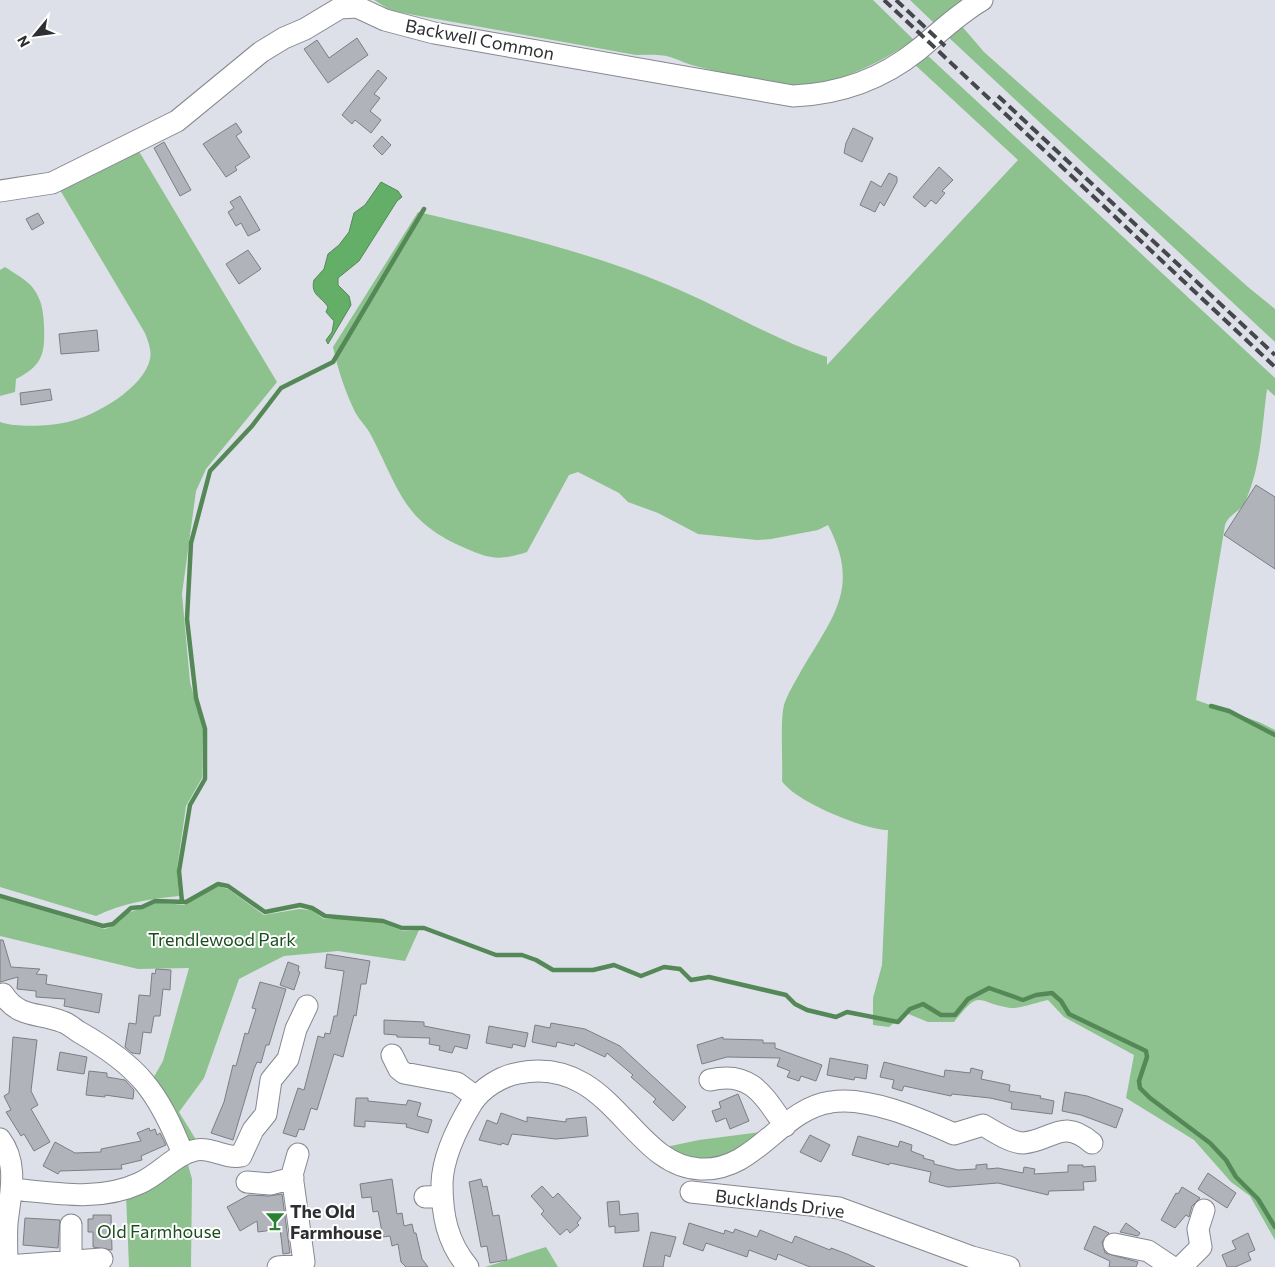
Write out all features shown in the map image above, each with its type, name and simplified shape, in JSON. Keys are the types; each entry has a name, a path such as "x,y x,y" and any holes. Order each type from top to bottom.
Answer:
{"street":[{"name":"Backwell Common","path":"0,191 52,183 177,121 221,87 261,52 340,8 357,7 385,20 434,33 794,96 822,95 851,88 916,51 963,11 982,0"},
{"path":"3,994 9,1003 17,1009 93,1033 124,1060 146,1083 166,1114 183,1154"},
{"path":"12,1189 84,1195 108,1193 141,1183 183,1154 202,1149 232,1156 243,1154 253,1130 265,1116 271,1080 288,1059 296,1029 307,1006"},
{"path":"392,1056 399,1069 404,1073 457,1084 476,1097"},
{"path":"468,1267 455,1249 447,1231 436,1189 458,1128 476,1097 486,1088 515,1074 540,1071 568,1075 599,1095 668,1158 680,1165 700,1169 728,1167 816,1106 848,1101 890,1111 928,1123 954,1134 983,1126 1020,1143 1067,1130 1082,1134 1092,1142"},
{"path":"710,1080 727,1076 738,1078 758,1090 785,1126"},
{"path":"0,1139 10,1158 12,1189 3,1242 7,1267 102,1259"},
{"path":"278,1267 300,1265 304,1262 292,1170 298,1154"},
{"path":"247,1182 272,1184 293,1178"},
{"name":"Bucklands Drive","path":"691,1192 839,1208 972,1257 1009,1267"},
{"path":"1180,1267 1201,1247 1198,1229 1204,1210"},
{"path":"71,1225 71,1261"},
{"path":"1114,1244 1148,1251 1172,1267"}],"green space":[{"path":"374,0 873,0 914,40 856,72 823,83 793,86 758,81 695,66 666,56 636,55 392,11"},
{"path":"910,0 962,0 934,23"},
{"path":"960,24 984,52 1275,309 1275,342 945,34"},
{"path":"926,54 1275,378 1275,396 1267,389 1258,461 1250,489 1243,505 1229,518 1225,525 1196,700 1259,722 1275,730 1275,1240 1250,1196 1231,1182 1194,1140 1126,1098 1134,1055 1064,1017 1048,1000 1010,1008 979,1000 969,1005 954,1022 928,1022 906,1013 889,1027 873,1025 873,998 882,965 888,830 863,825 831,813 800,797 782,781 784,705 839,601 842,567 838,547 828,525 818,530 757,540 698,534 658,513 628,502 619,493 578,472 569,475 527,552 502,558 481,555 445,538 416,516 406,503 370,434 355,412 340,372 333,347 418,212 544,243 638,273 688,294 807,350 827,357 827,365 1018,160 913,63"},
{"path":"137,148 277,382 206,469 196,491 182,594 190,682 203,730 202,778 186,806 177,869 179,896 136,902 96,916 0,887 0,422 34,426 79,419 117,399 129,390 146,370 150,353 145,333 60,190"},
{"path":"5,267 27,282 36,292 42,310 44,344 37,363 32,369 16,379 15,392 0,396 0,270"},
{"name":"Trendlewood Park","path":"218,886 228,889 264,915 299,909 311,910 324,919 353,919 383,923 403,931 419,930 405,961 338,951 284,956 239,979 204,1078 179,1112 198,1143 184,1150 151,1082 163,1061 189,968 138,969 0,936 0,898 104,929 115,925 129,912 155,902 184,905"},
{"path":"761,1132 728,1159 684,1159 666,1147 699,1140"},
{"name":"Old Farmhouse","path":"187,1161 192,1179 191,1267 129,1267 126,1194"},
{"path":"546,1247 558,1267 485,1267 500,1262"}],"shaded area":[{"path":"381,182 398,191 402,197 397,201 359,261 338,278 338,285 349,296 351,305 328,344 326,340 332,332 334,321 326,312 328,307 315,292 314,280 324,269 328,254 339,245 349,232 354,213 365,205"}],"building":[{"path":"357,38 368,55 328,83 304,49 317,40 329,58"},
{"path":"378,70 387,78 374,94 380,98 370,111 381,120 371,133 355,120 352,124 342,115"},
{"path":"236,123 242,132 236,136 250,157 235,167 237,170 226,177 203,144"},
{"path":"853,128 873,138 862,162 844,153 846,143"},
{"path":"382,136 391,145 382,155 373,146"},
{"path":"164,142 191,190 180,196 154,148"},
{"path":"939,167 953,180 942,191 945,193 936,204 931,200 925,207 913,197"},
{"path":"889,173 897,177 897,182 884,206 880,202 875,212 860,205 871,181 881,187"},
{"path":"240,196 260,230 248,236 241,223 236,226 228,212 234,208 230,202"},
{"path":"38,213 44,223 32,230 26,219"},
{"path":"248,250 261,269 239,284 226,264"},
{"path":"97,330 99,351 61,354 59,334"},
{"path":"50,389 52,400 21,405 20,393"},
{"path":"1256,485 1275,497 1275,569 1224,535"},
{"path":"0,940 3,940 11,967 40,969 36,974 47,975 46,984 102,994 99,1013 64,1006 65,999 36,997 36,991 17,989 18,977 0,982"},
{"path":"327,954 370,961 366,984 361,984 356,1016 354,1015 343,1057 334,1054 317,1110 311,1108 304,1130 299,1129 296,1137 283,1133 298,1088 304,1090 318,1036 324,1038 325,1033 330,1034 334,1016 337,1016 344,971 325,968"},
{"path":"288,962 299,966 298,971 300,972 294,990 280,985"},
{"path":"156,969 171,970 170,990 163,989 160,1016 154,1016 151,1033 143,1032 140,1054 132,1053 125,1047 129,1023 136,1024 139,995 150,996 152,973 155,974"},
{"path":"260,982 286,989 269,1045 266,1045 261,1063 257,1062 254,1069 233,1140 211,1133 224,1102 233,1065 236,1066 245,1033 248,1034 256,1009 252,1008"},
{"path":"384,1020 424,1022 424,1026 470,1035 467,1049 455,1046 452,1053 439,1050 440,1046 429,1044 430,1038 397,1037 397,1035 384,1034"},
{"path":"551,1023 585,1029 620,1046 686,1107 673,1121 653,1102 656,1099 631,1077 633,1075 607,1053 605,1057 575,1043 574,1046 557,1042 556,1047 532,1042 535,1025 550,1028"},
{"path":"489,1026 528,1033 525,1047 513,1044 512,1048 486,1043"},
{"path":"13,1037 37,1040 31,1091 38,1105 31,1109 50,1142 34,1151 24,1134 21,1136 6,1112 11,1110 4,1096 9,1093"},
{"path":"723,1037 723,1039 763,1040 763,1043 775,1043 775,1048 822,1065 816,1081 801,1076 799,1081 787,1077 790,1071 777,1066 780,1058 727,1057 702,1064 697,1045"},
{"path":"60,1052 87,1057 84,1074 57,1070"},
{"path":"830,1058 868,1065 866,1079 855,1077 854,1080 827,1075"},
{"path":"884,1062 944,1077 945,1070 970,1073 971,1068 983,1071 981,1079 1010,1085 1009,1091 1041,1096 1040,1098 1054,1101 1052,1114 1011,1109 1012,1103 990,1098 952,1094 951,1096 904,1086 902,1091 892,1088 894,1080 880,1077"},
{"path":"89,1071 107,1073 107,1077 125,1080 134,1090 133,1099 105,1095 105,1097 86,1095"},
{"path":"1065,1092 1087,1096 1123,1109 1116,1128 1081,1115 1062,1111"},
{"path":"738,1094 749,1121 730,1129 726,1118 716,1122 712,1111 721,1108 719,1102"},
{"path":"356,1098 368,1098 368,1101 406,1105 408,1100 421,1103 417,1116 432,1120 428,1133 406,1127 407,1124 365,1121 365,1127 354,1126"},
{"path":"501,1113 527,1122 527,1117 566,1122 566,1119 586,1117 588,1136 556,1139 512,1134 508,1145 479,1140 487,1120 497,1124"},
{"path":"149,1128 150,1131 155,1129 157,1135 160,1133 166,1145 141,1156 142,1160 121,1165 122,1169 60,1171 58,1174 43,1166 55,1142 75,1153 101,1152 101,1149 141,1141 137,1133"},
{"path":"810,1135 830,1145 821,1162 800,1152"},
{"path":"858,1136 898,1147 900,1141 912,1145 911,1151 924,1156 923,1158 934,1161 934,1164 958,1170 976,1169 976,1165 987,1164 987,1169 998,1168 1023,1173 1024,1167 1035,1169 1034,1174 1068,1172 1068,1165 1083,1165 1083,1167 1095,1166 1096,1181 1083,1182 1084,1190 1049,1191 1048,1195 998,1183 948,1187 929,1182 931,1172 890,1163 889,1165 852,1155"},
{"path":"1208,1173 1236,1193 1227,1208 1198,1189"},
{"path":"392,1179 397,1214 402,1213 404,1226 412,1224 422,1259 428,1267 406,1267 401,1262 398,1244 392,1246 390,1236 383,1237 378,1211 373,1212 371,1197 362,1198 360,1184"},
{"path":"481,1179 483,1187 487,1186 493,1216 499,1215 507,1260 490,1263 487,1246 481,1247 469,1182"},
{"path":"542,1186 553,1198 558,1193 581,1218 577,1223 579,1225 570,1233 567,1229 560,1235 541,1214 544,1211 531,1196"},
{"path":"1182,1187 1200,1198 1192,1206 1189,1217 1186,1215 1175,1228 1161,1220 1176,1193 1178,1194"},
{"name":"The Old Farmhouse","path":"282,1194 290,1253 283,1254 280,1229 258,1232 257,1221 240,1231 227,1207 249,1195 269,1196"},
{"path":"619,1201 620,1215 638,1213 639,1231 615,1233 615,1226 609,1227 607,1202"},
{"path":"93,1215 111,1215 112,1250 93,1247 93,1232 88,1232 88,1219 93,1219"},
{"path":"25,1218 60,1220 58,1248 23,1245"},
{"path":"689,1223 724,1234 725,1230 733,1233 735,1229 757,1237 760,1230 792,1243 795,1236 830,1250 831,1248 847,1254 875,1267 810,1267 778,1254 776,1260 749,1250 747,1257 706,1243 703,1251 683,1244"},
{"path":"1126,1223 1140,1233 1138,1236 1120,1232"},
{"path":"1094,1226 1109,1233 1102,1242 1105,1253 1138,1262 1136,1267 1109,1267 1110,1261 1084,1249"},
{"path":"651,1232 676,1237 670,1257 665,1255 663,1267 643,1267"},
{"path":"1248,1233 1255,1250 1248,1253 1251,1260 1235,1267 1227,1267 1222,1255 1236,1249 1232,1241"}],"waterway":[{"path":"182,902 179,871 190,805 205,779 205,729 196,698 187,619 191,543 210,471 252,426 281,388 333,362 424,209"},
{"path":"1211,706 1229,711 1275,735"},
{"path":"0,896 103,926 113,924 131,908 142,907 155,901 186,902 218,884 228,886 265,912 300,905 312,908 325,916 383,921 402,928 424,928 496,955 522,955 536,960 553,970 593,970 614,965 641,976 664,967 680,969 691,980 709,977 786,995 795,1004 807,1010 836,1017 847,1012 898,1022 910,1009 923,1004 941,1015 955,1015 968,999 989,988 1023,1000 1036,995 1052,993 1061,1001 1069,1014 1146,1051 1147,1057 1139,1081 1140,1088 1150,1098 1210,1143 1226,1160 1236,1177 1258,1199 1275,1227"}],"railway":[{"path":"884,0 1275,367"},
{"path":"896,0 945,46"},
{"path":"998,96 1275,355"}],"place":[{"name":"The Old Farmhouse","path":"275,1221"}]}
